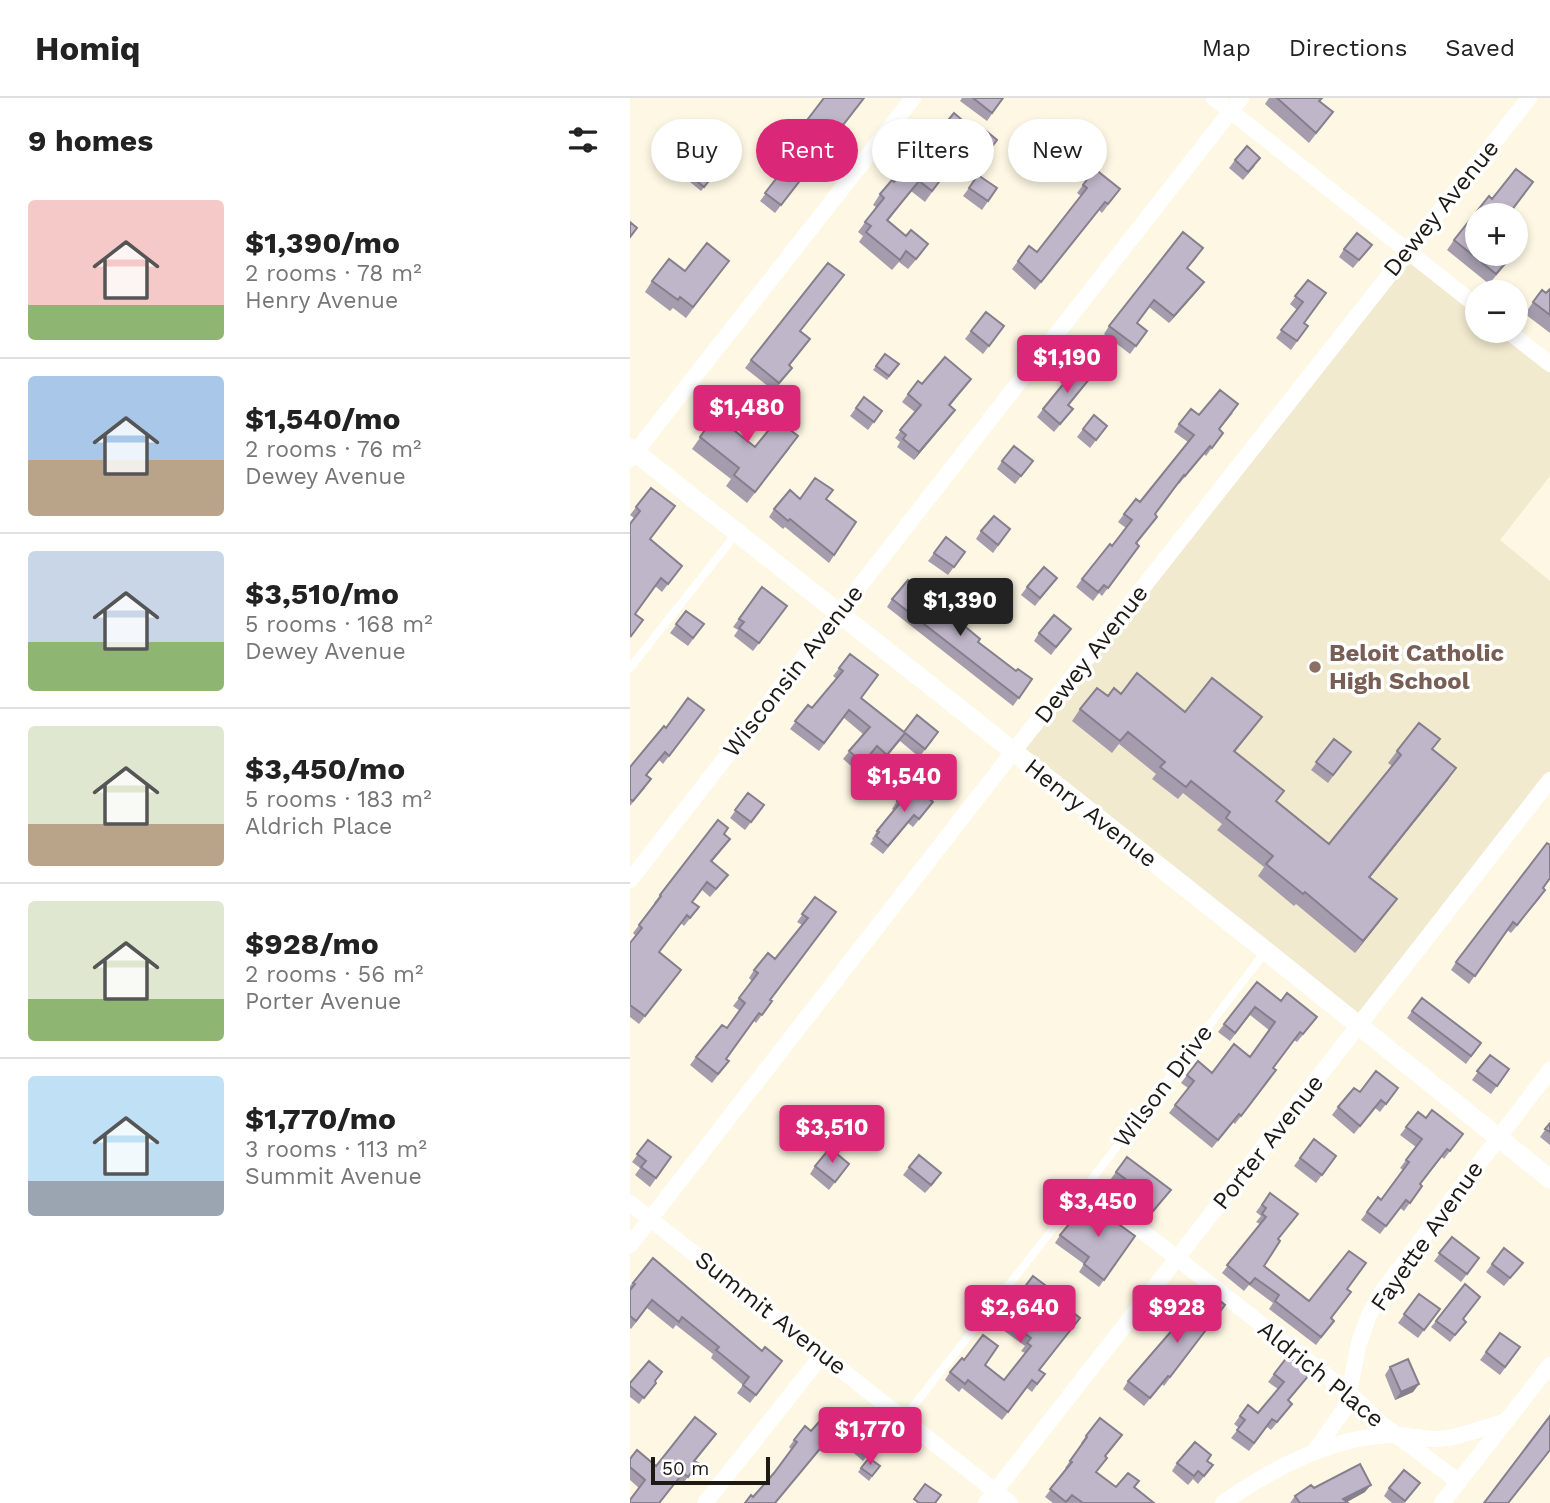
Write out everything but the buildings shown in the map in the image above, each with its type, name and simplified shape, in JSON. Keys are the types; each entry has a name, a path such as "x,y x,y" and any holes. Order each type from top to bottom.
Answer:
{"street":[{"path":"632,453 914,98"},
{"path":"1214,98 1236,105 1465,296"},
{"name":"Dewey Avenue","path":"630,1245 1013,752 1529,98"},
{"name":"Wisconsin Avenue","path":"630,880 1236,105"},
{"path":"1523,343 1550,364"},
{"name":"Henry Avenue","path":"632,453 1266,951 1550,1180"},
{"name":"Porter Avenue","path":"990,1497 1550,780"},
{"name":"Fayette Avenue","path":"1314,1452 1337,1420 1349,1394 1359,1343 1369,1315 1383,1290 1550,1070"},
{"name":"Aldrich Place","path":"1086,1187 1349,1394 1396,1435 1459,1482"},
{"name":"Summit Avenue","path":"630,1203 904,1418 990,1497 1010,1503"},
{"path":"705,1503 823,1354"},
{"path":"1442,1503 1550,1365"},
{"name":"Fayette Avenue","path":"1223,1503 1284,1466 1340,1444 1396,1435 1434,1439 1507,1421"}],"lane":[{"path":"630,668 736,534"},
{"name":"Wilson Drive","path":"904,1418 1086,1187 1266,951"}],"shaded area":[{"name":"Beloit Catholic High School","path":"1404,254 1465,301 1465,343 1520,343 1550,365 1550,476 1500,540 1550,581 1550,792 1359,1026 1013,752"}],"place":[{"name":"Beloit Catholic High School","path":"1315,667"}]}
